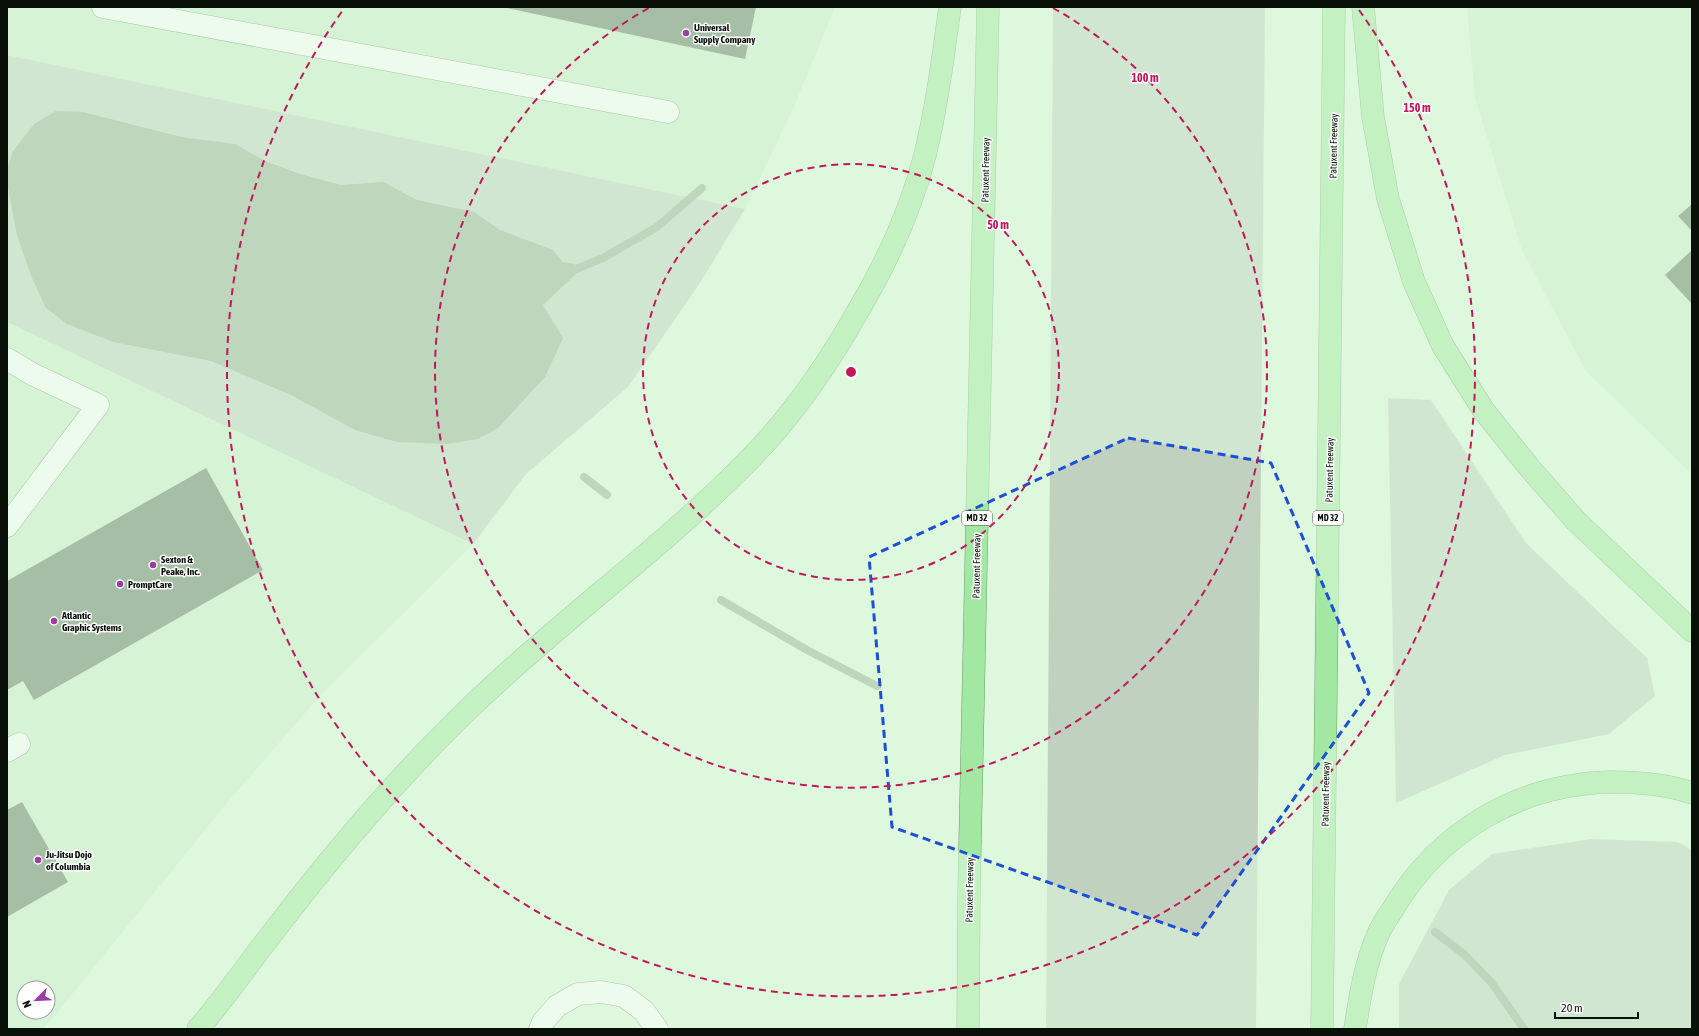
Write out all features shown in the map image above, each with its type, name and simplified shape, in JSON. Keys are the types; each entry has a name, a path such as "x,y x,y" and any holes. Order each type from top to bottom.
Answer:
{"highway":[{"path":"198,1029 222,1002 274,930 332,858 397,782 477,701 685,520 748,462 794,409 836,351 878,276 906,215 924,158 938,94 950,7"},
{"name":"Patuxent Freeway","path":"968,1029 969,883 988,7"},
{"name":"Patuxent Freeway","path":"1322,1029 1334,7"},
{"path":"1363,7 1372,118 1388,199 1414,282 1443,346 1484,412 1571,516 1692,632"},
{"path":"1355,1029 1365,970 1379,932 1404,890 1434,856 1461,832 1510,804 1543,791 1588,783 1634,782 1679,789 1692,793"},
{"path":"214,1029 222,1002"}],"lane":[{"path":"103,7 668,112"},
{"path":"7,359 34,376 98,405 7,526"},
{"path":"540,1029 543,1022 557,1006 578,994 601,992 624,996 644,1011 657,1029"}],"highlighted area":[{"path":"1128,438 1271,463 1369,693 1197,935 892,827 869,557"}],"shaded area":[{"path":"7,7 835,7 793,109 745,209 7,55"},
{"path":"1053,7 1265,7 1256,1029 1046,1029"},
{"path":"1467,7 1692,7 1692,474 1586,371 1522,250 1475,98"},
{"path":"7,55 745,209 700,283 628,387 526,474 473,544 7,322"},
{"path":"56,111 83,112 181,137 235,144 265,161 300,174 341,185 383,182 417,200 474,212 500,230 553,250 563,262 575,264 577,273 543,305 563,338 545,377 498,428 478,439 446,444 397,442 355,430 291,395 211,361 113,342 67,324 46,308 31,276 17,235 7,182 7,170 13,151 34,124"},
{"path":"7,322 473,544 319,697 226,804 56,1014 56,980 16,980 16,1020 51,1020 44,1029 7,1029"},
{"path":"1388,398 1431,400 1526,543 1647,658 1655,696 1609,734 1505,755 1396,803"},
{"path":"1591,839 1678,842 1692,850 1692,1029 1399,1029 1399,984 1449,890 1492,854"}],"building":[{"name":"Universal Supply Company","path":"502,7 756,7 745,59"},
{"path":"1692,204 1692,231 1678,216"},
{"path":"1692,250 1692,304 1665,275"},
{"path":"206,468 263,570 34,700 23,681 7,690 7,581"},
{"name":"Ju-Jitsu Dojo of Columbia","path":"22,802 68,882 7,917 7,810"}],"waterway":[{"path":"576,269 603,258 657,227 702,188"},
{"path":"584,477 607,495"},
{"path":"721,600 807,650 877,686"},
{"path":"1435,932 1465,955 1491,982 1524,1029"}],"place":[{"name":"Universal Supply Company","path":"686,33"},
{"name":"Sexton & Peake, Inc.","path":"153,565"},
{"name":"PromptCare","path":"120,584"},
{"name":"Atlantic Graphic Systems","path":"54,621"},
{"name":"Ju-Jitsu Dojo of Columbia","path":"38,860"}]}
